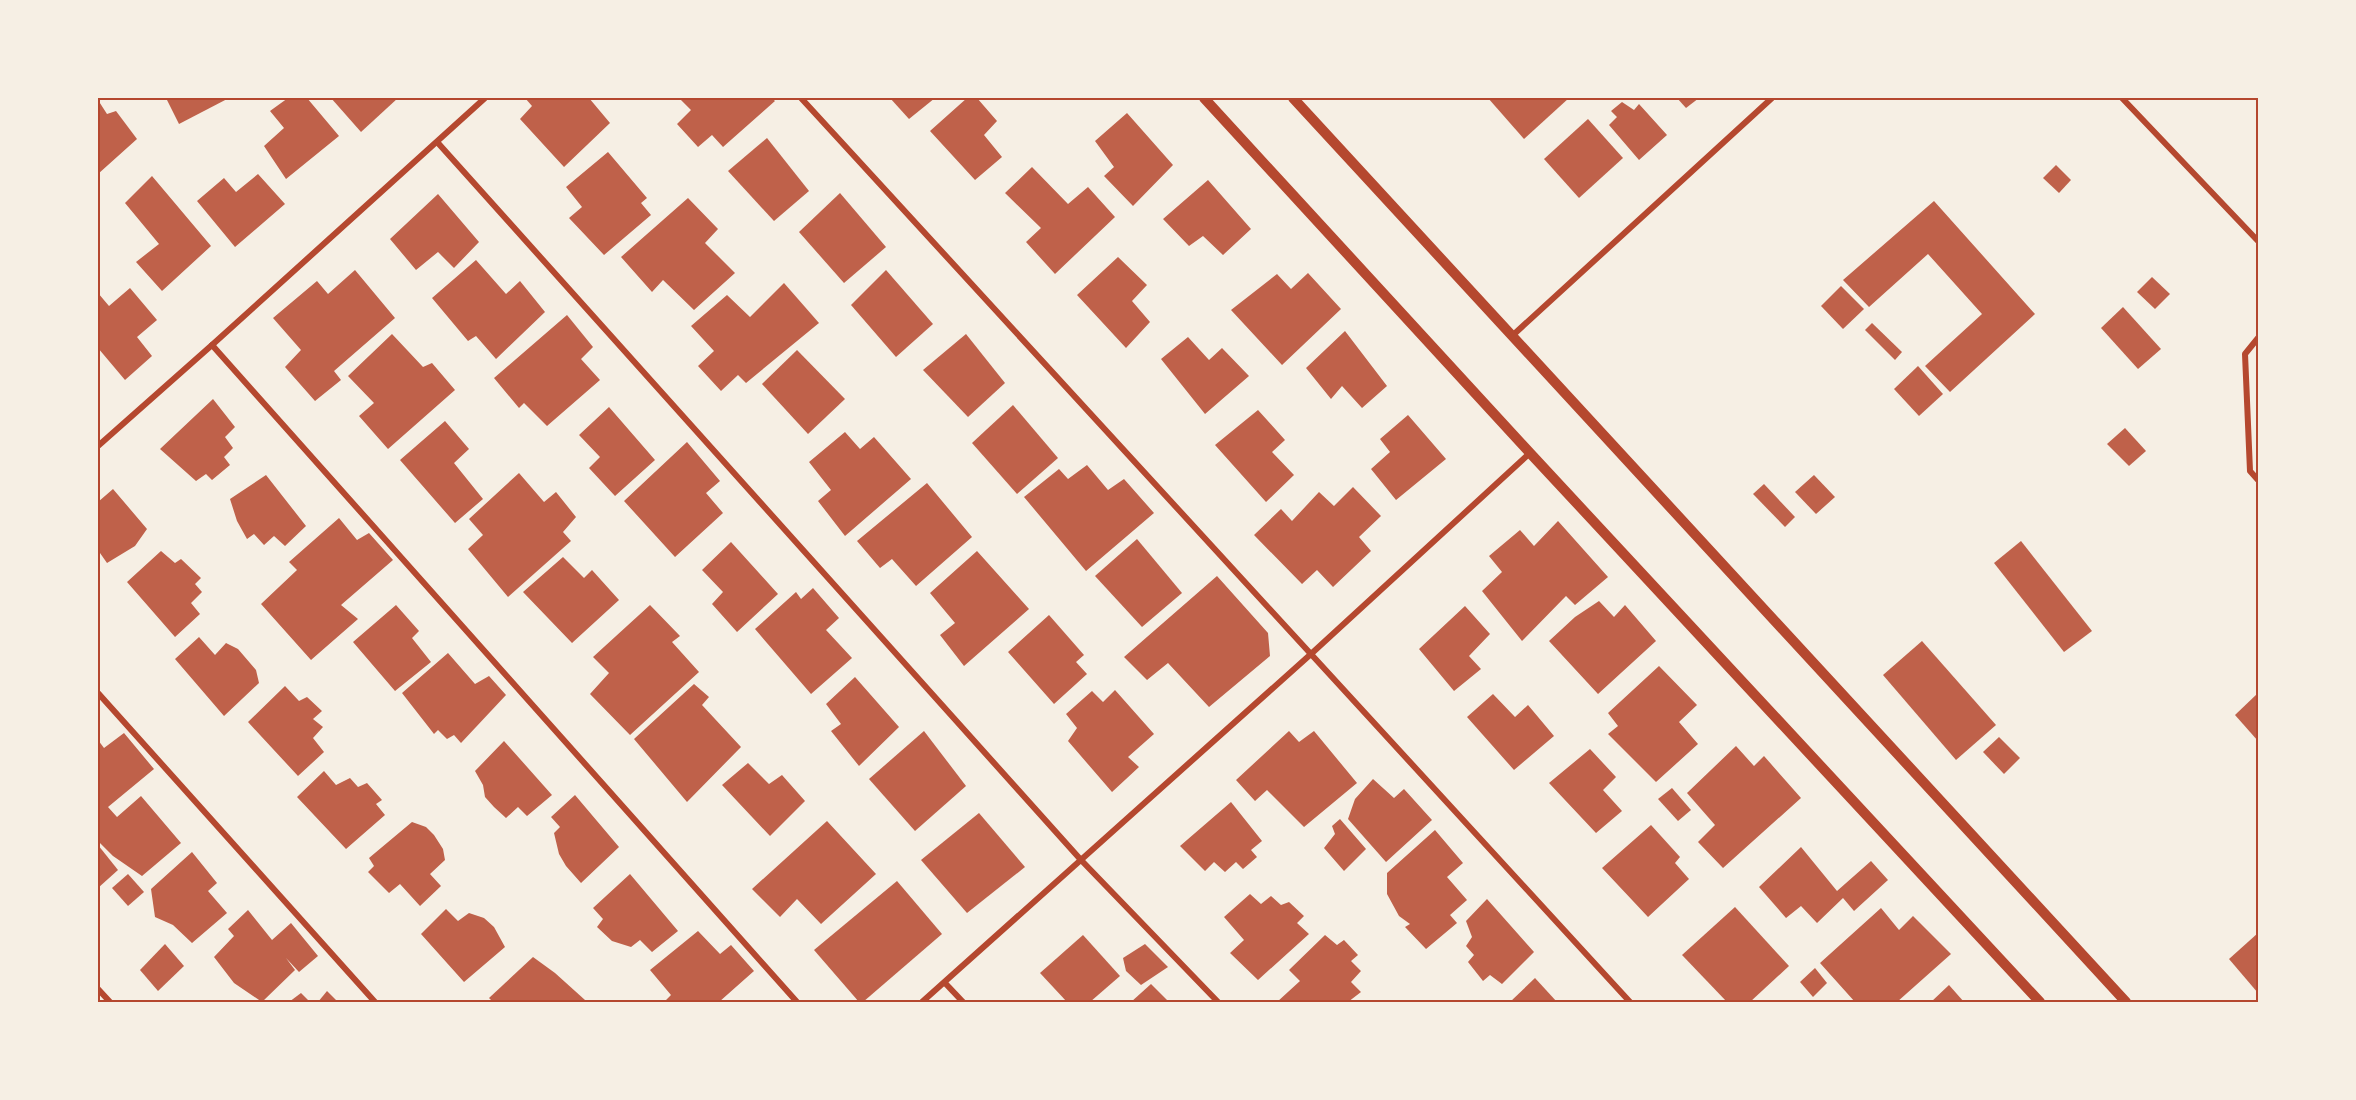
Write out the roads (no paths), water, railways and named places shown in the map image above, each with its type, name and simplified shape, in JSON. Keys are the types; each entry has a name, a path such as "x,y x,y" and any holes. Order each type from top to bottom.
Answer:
{"street":[{"path":"98,446 485,98"},
{"path":"801,98 1630,1002"},
{"path":"1204,98 2040,1002"},
{"path":"1293,98 2126,1002"},
{"path":"1512,336 1772,98"},
{"path":"2122,98 2259,241"},
{"path":"438,142 1081,860 1218,1002"},
{"path":"2259,338 2245,354 2250,471 2259,480"},
{"path":"213,345 797,1002"},
{"path":"922,1002 1311,654 1530,453"},
{"path":"98,693 375,1002"},
{"path":"945,983 963,1002"},
{"path":"98,989 110,1002"}]}
